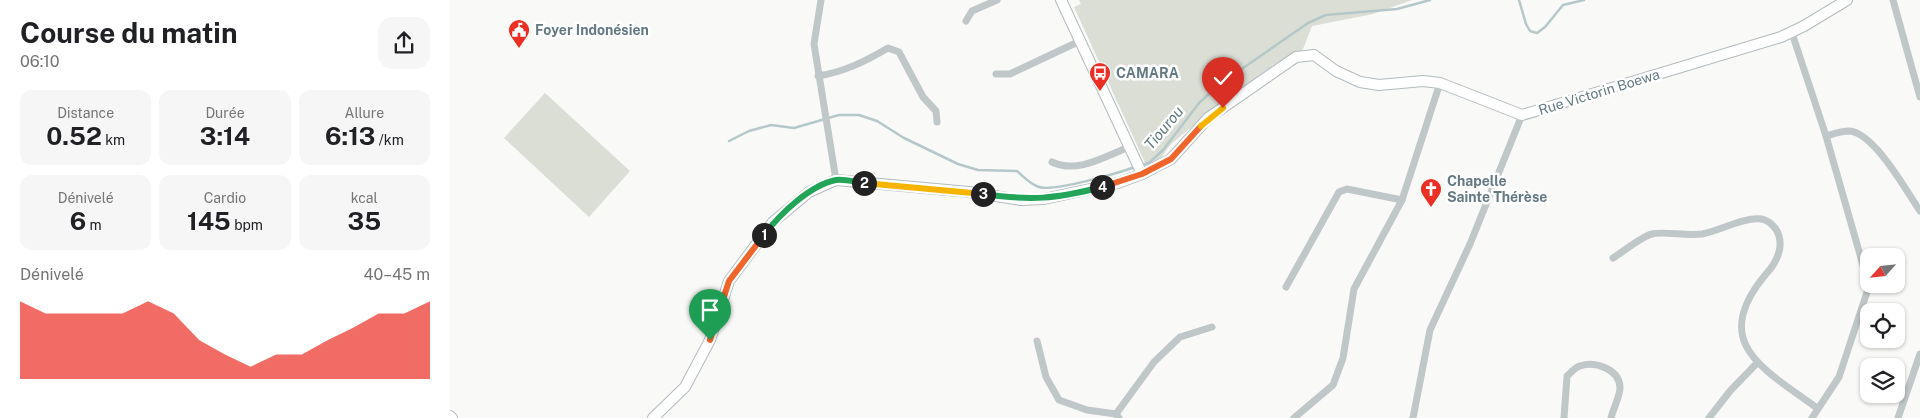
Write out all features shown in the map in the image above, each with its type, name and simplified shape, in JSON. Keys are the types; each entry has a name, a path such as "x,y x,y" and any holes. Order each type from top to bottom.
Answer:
{"street":[{"path":"821,0 814,44 836,180"},
{"path":"966,21 972,11 997,0"},
{"path":"1060,0 1139,168"},
{"name":"Rue Victorin Boewa","path":"653,418 685,386 710,340 729,281 773,222 809,192 836,180 1029,199 1050,199 1088,191 1139,168 1171,159 1208,118 1296,57 1314,55 1336,71 1360,82 1379,85 1423,81 1440,83 1522,115 1792,33 1846,0"},
{"path":"1893,0 1920,97"},
{"path":"1792,33 1826,136 1869,286 1839,377 1825,401 1817,408 1812,418"},
{"path":"996,74 1010,74 1080,41"},
{"path":"818,76 834,73 853,66 888,48 899,52 923,97 936,111 936,122"},
{"path":"1294,418 1333,385 1343,358 1354,289 1402,200 1440,83"},
{"path":"1413,418 1430,330 1470,244 1522,115"},
{"path":"1826,136 1849,131 1861,135 1885,159 1920,212"},
{"path":"1052,162 1063,168 1082,166 1129,147"},
{"path":"1286,287 1339,192 1347,189 1402,200"},
{"path":"1613,258 1652,234 1685,236 1703,234 1751,220 1761,219 1773,224 1779,236 1780,249 1772,267 1756,287 1741,316 1742,335 1747,350 1757,363 1817,408"},
{"path":"1037,341 1046,377 1059,400 1086,410 1118,416 1154,362 1180,337 1212,327"},
{"path":"1898,418 1920,354"},
{"path":"1709,418 1730,390 1757,363"},
{"path":"1564,418 1567,376 1579,366 1594,366 1604,367 1615,376 1620,387 1611,418"}],"shaded area":[{"path":"1079,0 1412,0 1373,14 1312,26 1303,49 1216,106 1170,145 1160,159 1147,167 1074,7 1081,4"},
{"path":"545,93 630,171 589,217 504,138"}],"waterway":[{"name":"Tiourou","path":"1140,166 1150,162 1163,150 1199,103 1220,84 1308,23 1326,15 1397,9 1430,0"},
{"name":"Tiourou","path":"1519,0 1526,24 1530,31 1537,33 1545,27 1563,5 1584,0"},
{"name":"Tiourou","path":"729,141 749,131 771,125 794,128 839,115 859,115 877,121 904,138 958,164 978,170 1017,171 1039,187 1058,187 1135,167"}],"place":[{"name":"Foyer Indonésien","path":"519,49"},
{"name":"CAMARA","path":"1100,92"},
{"name":"Chapelle Sainte Thérèse","path":"1431,208"}],"route":[{"path":"710,340 729,281 773,222 809,192 836,180 969,192 1021,200 1050,199 1118,183 1142,174 1171,159 1208,118 1223,108"}]}
